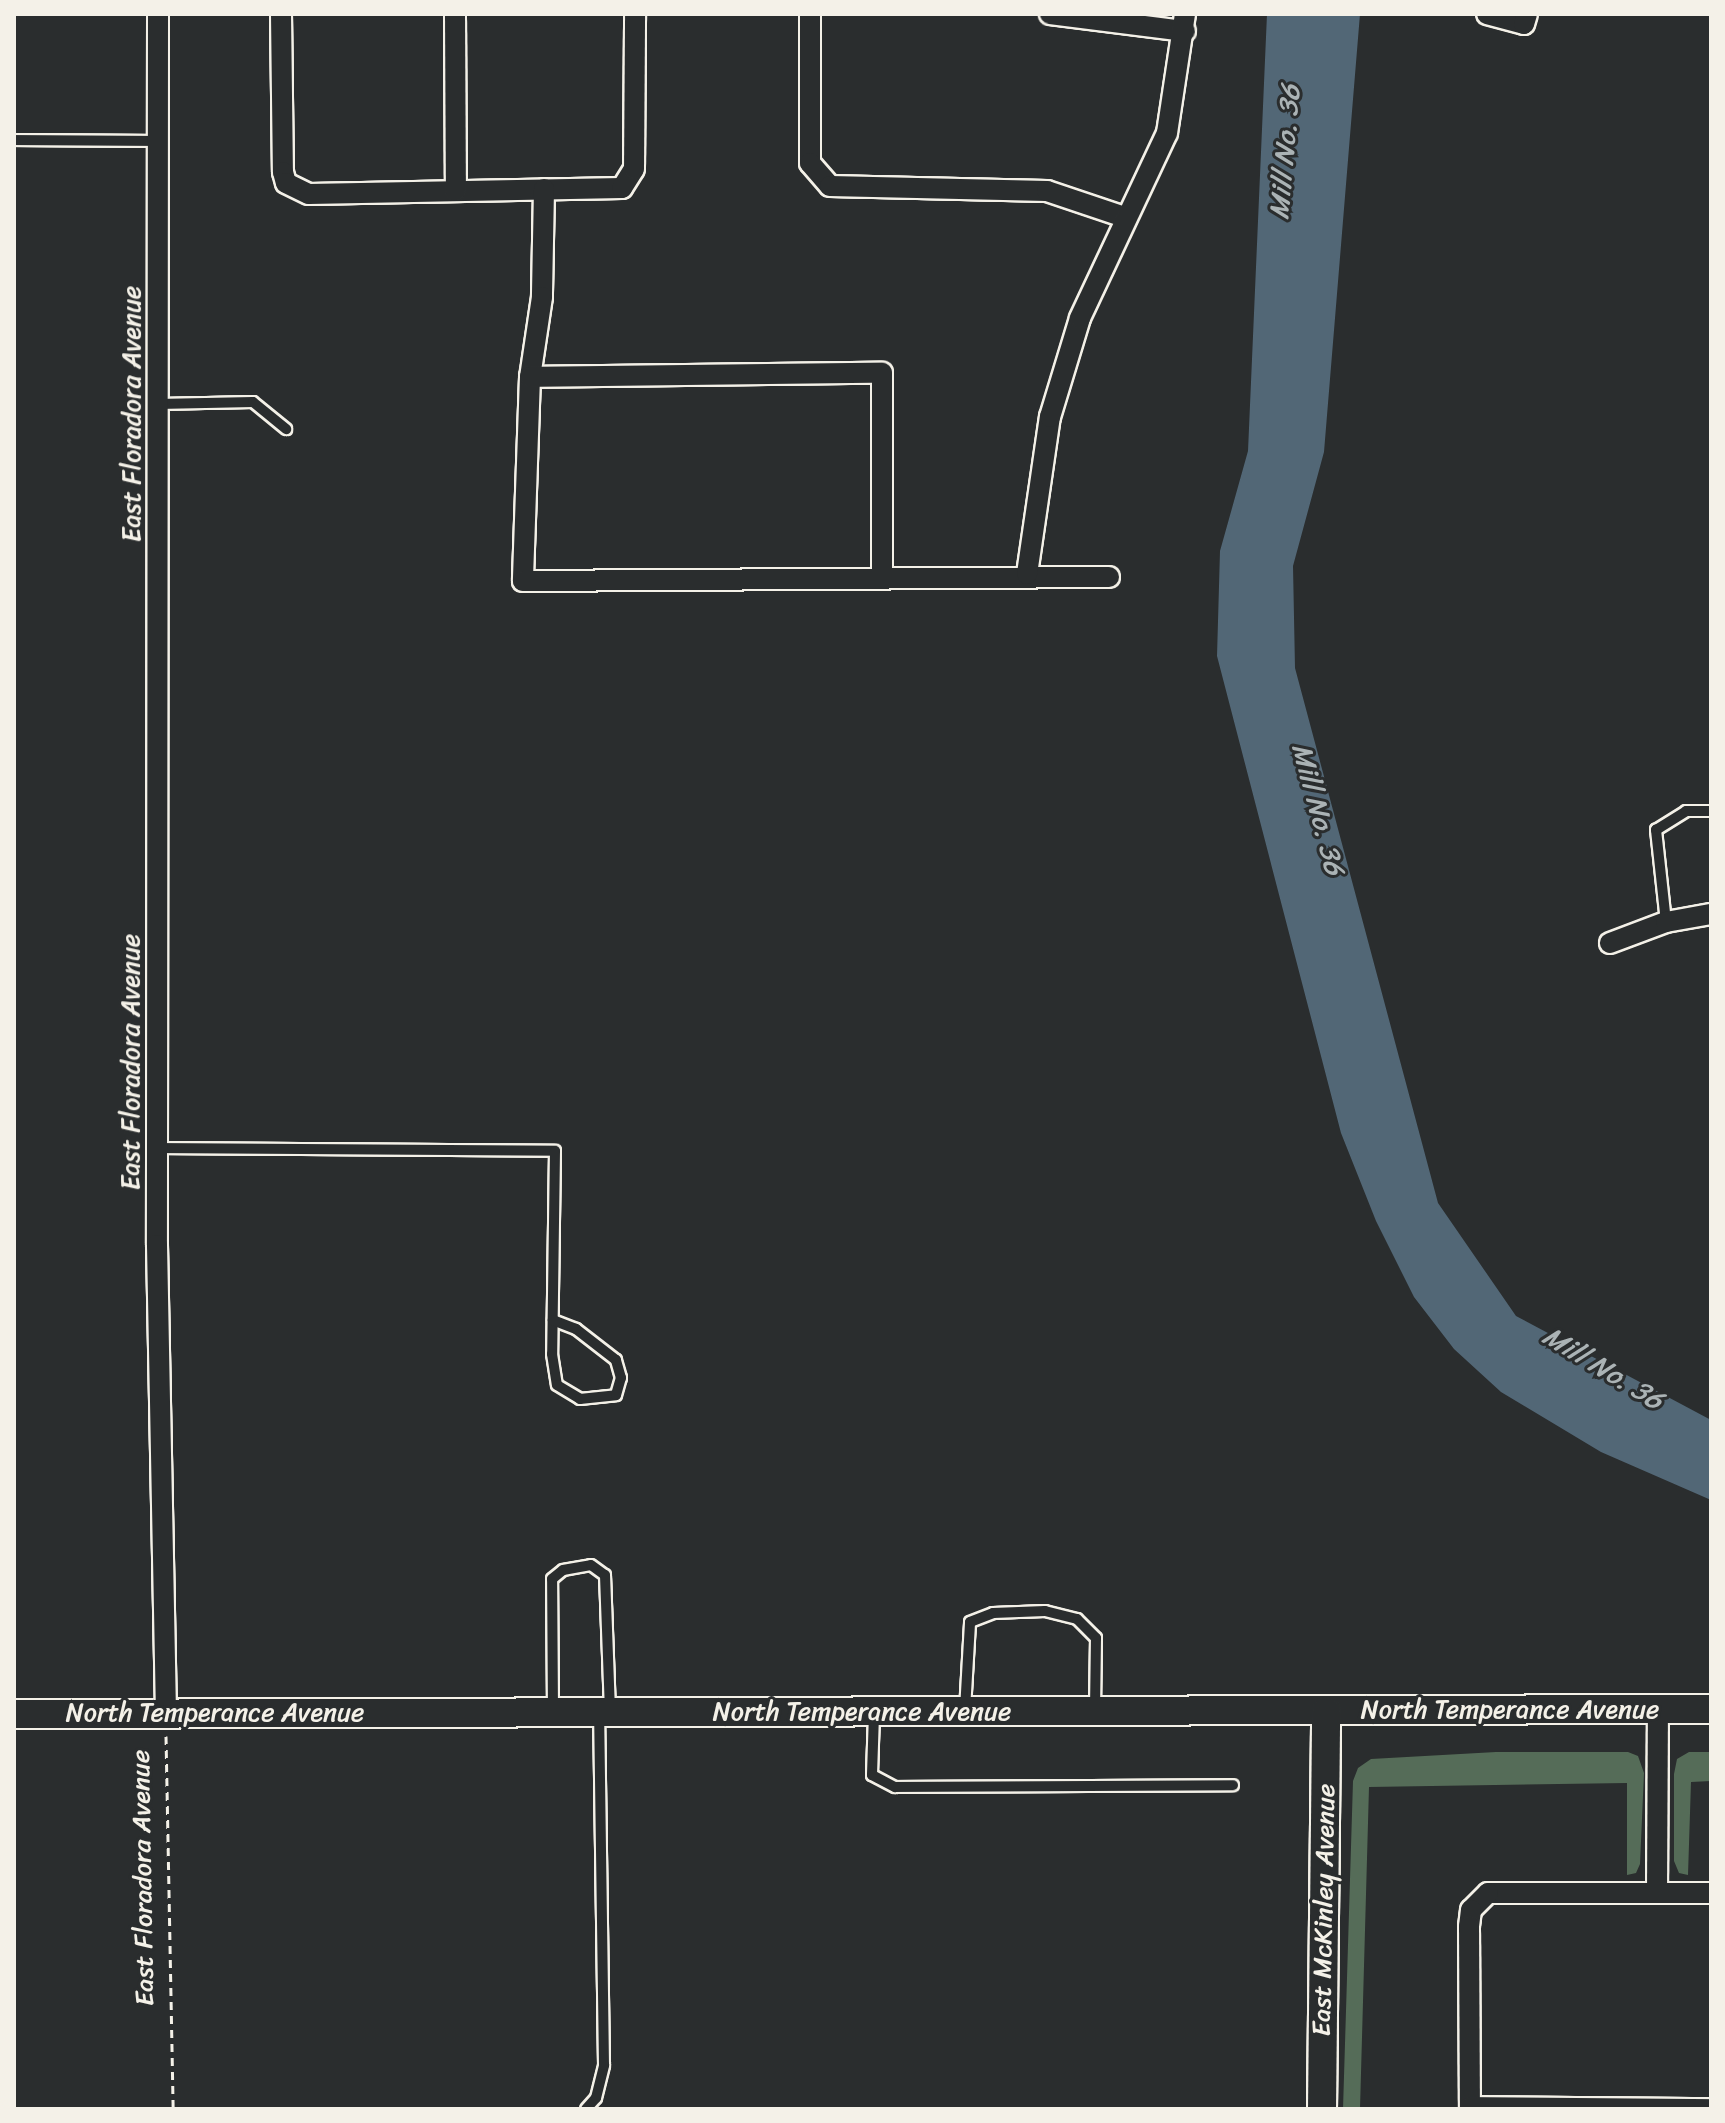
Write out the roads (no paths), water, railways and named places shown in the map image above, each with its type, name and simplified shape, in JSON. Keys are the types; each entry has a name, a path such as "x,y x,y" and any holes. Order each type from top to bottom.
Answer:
{"main road":[{"name":"North Temperance Avenue","path":"14,1714 1711,1709"},
{"name":"East McKinley Avenue","path":"1322,2109 1326,1711"}],"street":[{"name":"East Floradora Avenue","path":"158,14 158,1148 166,1713"},
{"path":"281,14 286,183 309,194 622,188 631,182 635,14"},
{"path":"455,14 456,191"},
{"path":"810,14 810,163 830,186 1047,191 1127,218"},
{"path":"1027,574 1050,417 1080,318 1167,133 1185,22 1050,14"},
{"path":"1487,14 1524,24 1527,14"},
{"path":"544,189 542,297 530,377 523,581 1027,574 1109,577"},
{"path":"530,377 882,373 882,577"},
{"path":"1610,943 1666,922 1711,914"},
{"path":"1657,1893 1658,1709"},
{"path":"1711,1893 1501,1891 1478,1899 1469,1926 1470,2108 1711,2109"}],"lane":[{"path":"14,140 158,141"},
{"path":"158,404 253,402 286,429"},
{"path":"1666,922 1656,830 1686,811 1711,811"},
{"path":"158,1148 555,1151 553,1320 557,1385 580,1399 616,1395 621,1378 616,1360 576,1329 553,1320"},
{"path":"553,1713 552,1579 563,1570 591,1565 605,1575 604,2065 596,2098 586,2109"},
{"path":"965,1712 970,1622 993,1613 1045,1611 1077,1619 1096,1638 1095,1711"},
{"path":"874,1712 872,1775 878,1783 895,1787 1233,1785"}],"water":[{"name":"Mill No. 36","path":"1267,14 1360,14 1324,452 1293,566 1295,668 1438,1203 1516,1316 1711,1420 1711,1500 1601,1452 1501,1392 1454,1349 1414,1297 1376,1221 1341,1133 1217,656 1220,551 1248,451"}]}
